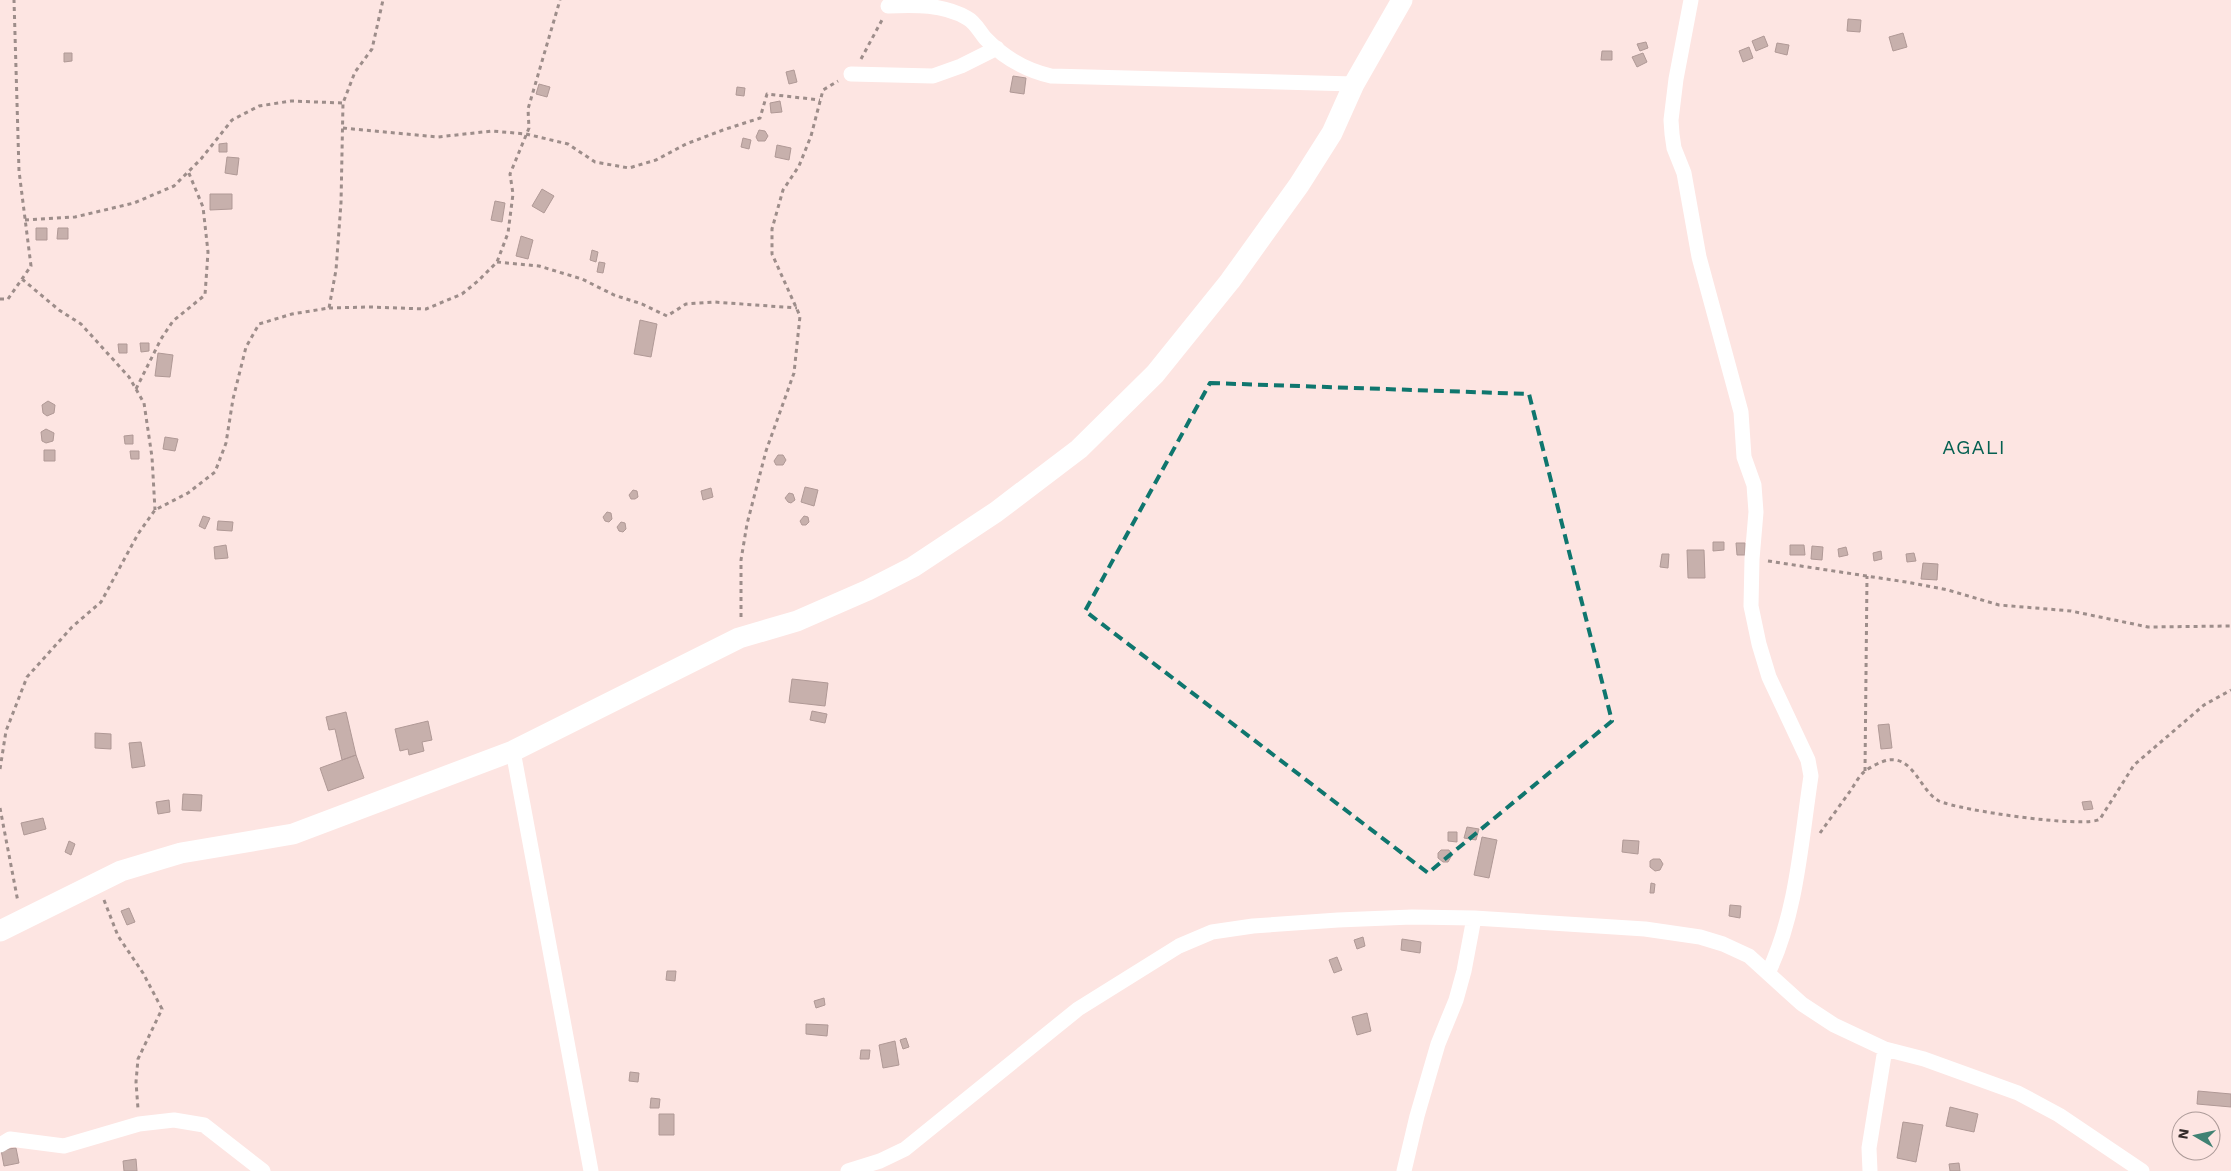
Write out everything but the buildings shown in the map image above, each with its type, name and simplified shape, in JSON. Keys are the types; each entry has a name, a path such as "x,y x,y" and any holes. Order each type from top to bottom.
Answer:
{"street":[{"path":"0,931 121,871 181,853 293,834 513,751 739,638 797,620 868,590 913,567 996,512 1079,449 1155,374 1230,281 1299,185 1332,133 1354,84 1402,0"},
{"path":"1692,0 1676,80 1671,120 1674,148 1684,173 1699,257 1741,412 1744,457 1754,485 1756,512 1752,558 1751,606 1759,644 1769,677 1811,768 1798,862 1779,950 1768,973"},
{"path":"888,6 918,5 948,10 969,18 1010,61 1038,73 1051,76 1354,84"},
{"path":"851,74 932,76 960,66 997,48"},
{"path":"513,751 591,1171"},
{"path":"848,1171 880,1161 905,1149 1078,1009 1187,942 1212,932 1253,926 1412,917 1514,919 1575,926 1645,929 1700,938 1723,944 1749,956 1802,1004 1834,1025 1885,1049 1924,1059 2018,1093 2059,1115 2142,1171"},
{"path":"1404,1171 1417,1116 1438,1044 1456,1000 1464,972 1474,918"},
{"path":"1870,1171 1869,1148 1885,1049"},
{"path":"0,1145 10,1139 64,1146 139,1124 174,1120 204,1124 263,1171"}],"path":[{"path":"0,300 8,300 31,266 19,170 14,0"},
{"path":"329,308 336,270 341,203 343,103 355,72 372,49 383,0"},
{"path":"0,769 6,731 27,676 72,627 101,602 138,534 155,510 188,493 215,472 226,443 246,346 259,324 292,314 329,308 426,309 462,294 497,262 508,233 513,194 510,174 529,128 528,109 560,0"},
{"path":"739,638 743,603 742,560 747,524 766,451 794,373 800,316 772,254 772,229 783,190 799,166 811,136 823,90 851,74 880,25 888,6"},
{"path":"342,128 438,138 492,131 526,134 568,144 595,162 628,168 656,160 686,144 760,118 767,94 820,100"},
{"path":"25,220 75,217 134,203 174,186 232,120 259,106 291,101 343,103"},
{"path":"136,389 161,338 173,321 205,295 208,252 203,207 188,172"},
{"path":"497,262 539,266 582,279 614,295 642,304 667,316 686,304 714,302 796,308"},
{"path":"22,279 59,310 81,324 129,376 144,403 152,457 155,510"},
{"path":"1752,558 1948,590 1999,605 2071,612 2148,627 2231,626"},
{"path":"1865,771 1867,576"},
{"path":"1798,862 1865,771 1883,762 1898,761 1912,769 1928,792 1946,804 2037,818 2079,823 2095,822 2100,819 2134,765 2204,706 2231,690"},
{"path":"0,808 22,920"},
{"path":"98,882 118,936 144,973 162,1009 138,1059 136,1082 139,1124"}],"highlighted area":[{"path":"1210,383 1529,394 1612,721 1428,873 1085,611"}],"district":[{"name":"AGALI","path":"1974,447"}]}
